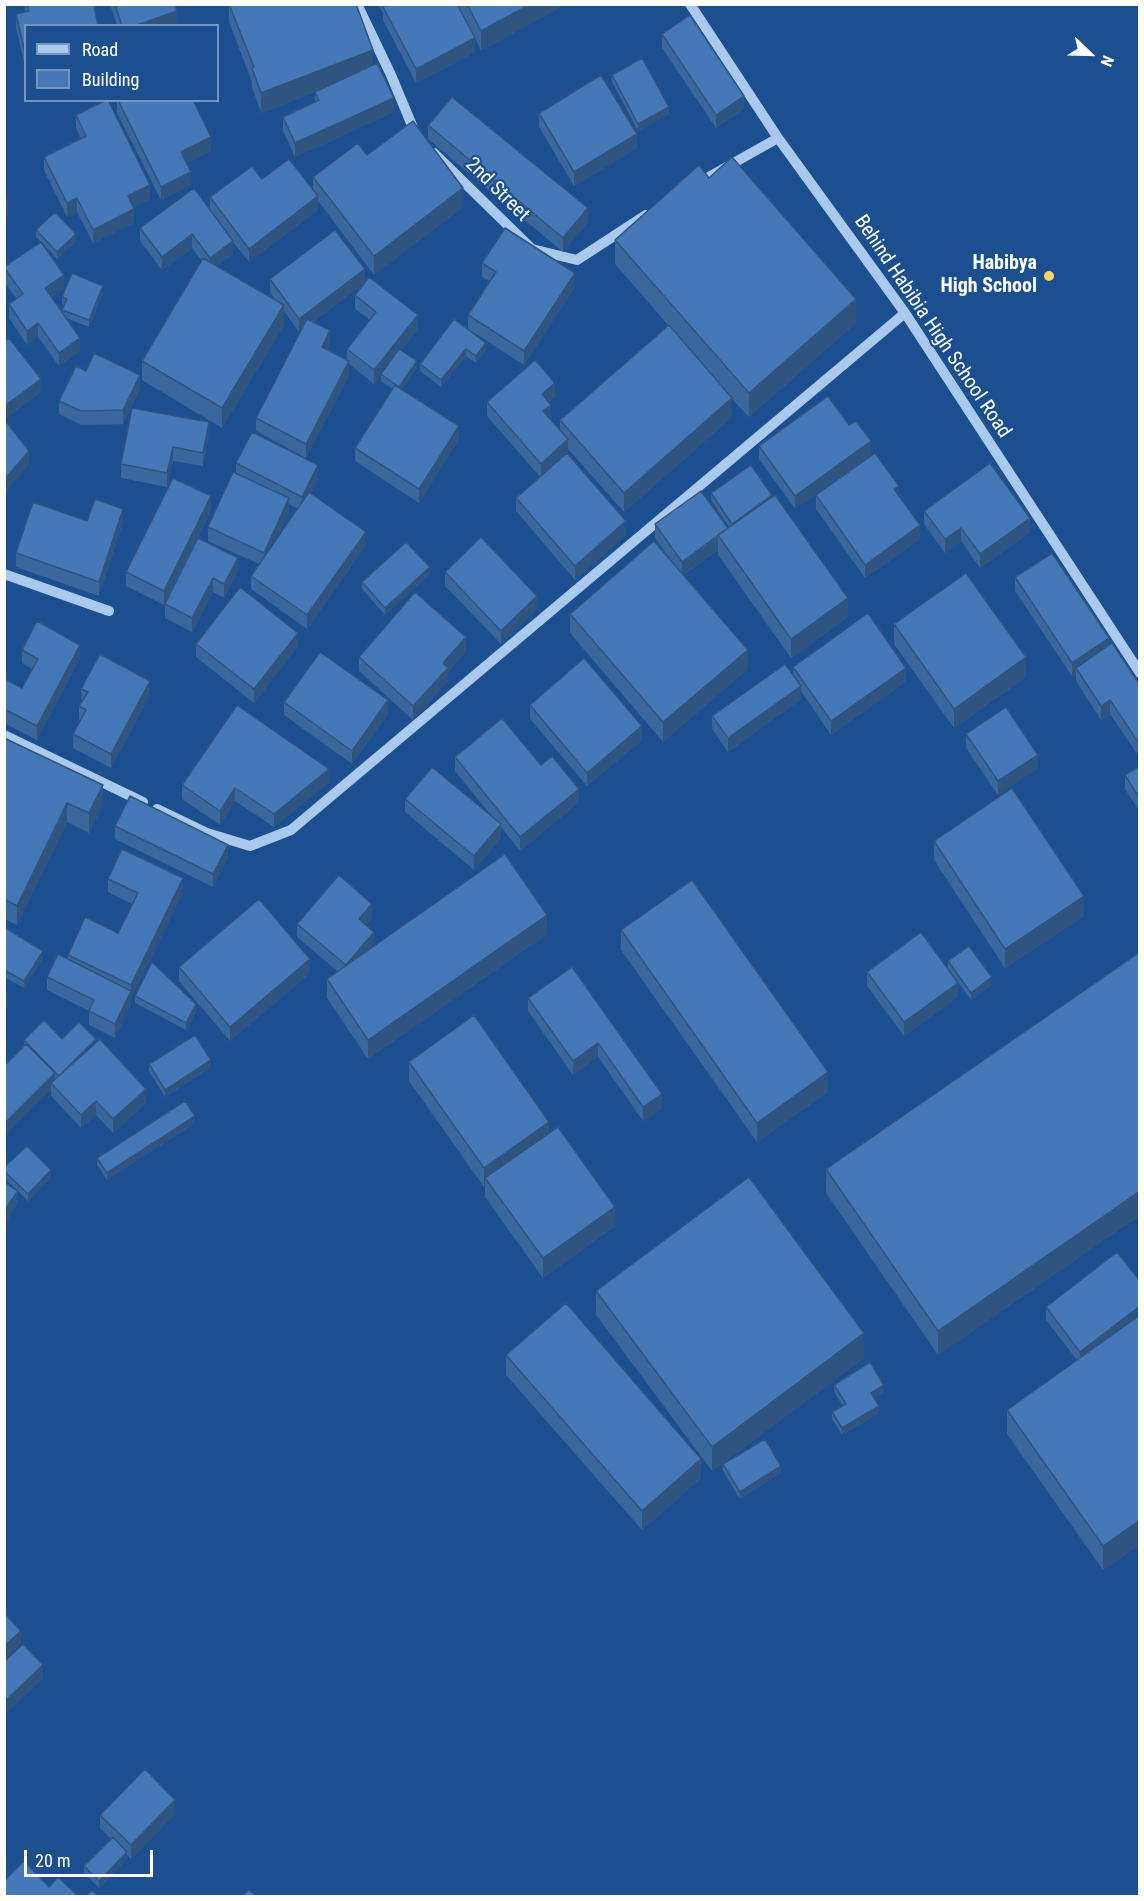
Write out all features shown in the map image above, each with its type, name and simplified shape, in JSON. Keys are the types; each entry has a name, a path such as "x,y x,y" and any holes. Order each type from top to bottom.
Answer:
{"street":[{"name":"2nd Street","path":"357,4 392,75 416,135 532,249 577,260 657,208"},
{"name":"Behind Habibia High School Road","path":"690,4 778,138 905,313 1140,673"},
{"path":"687,189 778,138"},
{"path":"4,735 207,834 250,846 291,830 905,313"},
{"path":"4,574 109,611"}],"building":[{"path":"27,4 94,4 98,24 24,24 24,48 16,14 29,11"},
{"path":"115,4 175,4 177,11 140,24 121,24"},
{"path":"229,4 356,4 373,50 261,93 252,68 254,67"},
{"path":"387,4 457,4 475,38 416,69 383,7"},
{"path":"467,4 531,4 481,31"},
{"path":"690,15 744,96 716,115 662,34"},
{"path":"642,58 669,107 638,124 612,75"},
{"path":"377,63 394,98 295,143 283,117 319,100 315,92"},
{"path":"601,75 637,134 574,172 539,113"},
{"path":"452,97 588,208 563,238 428,125"},
{"path":"102,102 109,102 150,185 128,196 134,209 93,230 77,198 67,203 44,157 86,136 76,115"},
{"path":"119,102 194,102 211,137 181,152 191,172 161,187"},
{"path":"413,121 463,188 374,256 313,177 358,143 367,155"},
{"path":"732,157 856,299 749,393 615,240 699,165 709,178"},
{"path":"289,159 318,196 249,249 210,197 252,166 262,179"},
{"path":"194,188 233,241 210,258 192,234 162,257 140,228"},
{"path":"55,212 76,234 57,252 36,230"},
{"path":"505,228 575,273 524,351 468,315 496,272 482,263"},
{"path":"335,230 365,269 299,319 270,279"},
{"path":"41,242 64,275 45,288 80,338 59,353 38,323 27,331 9,304 23,294 4,267"},
{"path":"203,258 284,305 222,408 142,361"},
{"path":"72,273 103,286 89,320 62,310 67,299 62,297"},
{"path":"369,277 418,315 374,370 347,349 376,312 355,295"},
{"path":"307,319 330,330 322,347 349,361 306,444 256,418"},
{"path":"454,319 486,343 476,356 466,349 441,380 420,364"},
{"path":"669,325 732,398 624,493 560,420"},
{"path":"9,338 41,379 6,405 4,403 4,342"},
{"path":"399,349 417,361 399,387 381,374"},
{"path":"94,353 140,375 123,410 81,411 59,401 76,366 86,371"},
{"path":"535,360 555,383 542,394 551,405 543,411 568,439 541,464 487,402"},
{"path":"395,385 459,426 419,489 355,448"},
{"path":"828,396 849,425 856,421 871,441 795,496 759,446"},
{"path":"132,408 209,422 203,453 173,447 167,473 121,464"},
{"path":"4,419 29,451 4,480"},
{"path":"252,432 318,465 302,497 236,463"},
{"path":"567,453 626,521 575,566 516,498"},
{"path":"875,453 899,486 894,489 920,525 865,565 816,495"},
{"path":"990,463 1030,518 980,554 961,528 945,539 924,511"},
{"path":"751,465 772,495 732,524 711,493"},
{"path":"233,472 289,498 264,553 208,527"},
{"path":"173,478 211,496 164,591 126,572"},
{"path":"701,491 728,528 682,562 655,524"},
{"path":"309,492 366,532 307,615 251,576"},
{"path":"775,495 848,598 791,639 718,535"},
{"path":"95,499 123,509 99,582 16,553 33,502 87,521"},
{"path":"481,537 537,596 501,631 445,572"},
{"path":"198,538 238,558 224,584 213,578 192,618 165,604"},
{"path":"654,541 748,650 663,722 570,614"},
{"path":"406,542 430,567 385,608 362,582"},
{"path":"1052,553 1109,638 1072,663 1015,577"},
{"path":"966,573 1026,657 954,709 894,624"},
{"path":"240,587 298,633 254,689 196,644"},
{"path":"415,592 466,637 443,663 448,668 413,706 359,657"},
{"path":"868,613 906,668 831,721 793,667"},
{"path":"37,621 80,645 37,726 4,709 4,680 22,688 38,659 22,650"},
{"path":"1112,643 1140,685 1140,745 1110,700 1101,706 1076,668"},
{"path":"320,652 388,700 352,751 284,702"},
{"path":"100,654 150,681 111,754 73,734 86,710 79,706 88,692 81,689"},
{"path":"584,658 642,726 587,773 530,705"},
{"path":"785,664 801,686 728,738 712,716"},
{"path":"237,705 329,769 274,814 235,788 220,811 182,785"},
{"path":"1006,707 1038,755 998,781 966,734"},
{"path":"502,718 541,765 552,756 579,789 520,837 455,757"},
{"path":"4,738 103,785 89,813 67,803 17,906 4,899"},
{"path":"1140,766 1140,799 1125,775"},
{"path":"432,767 501,824 474,856 405,799"},
{"path":"1012,788 1084,896 1005,949 934,841"},
{"path":"130,796 228,845 213,874 115,826"},
{"path":"122,849 183,878 131,985 68,955 85,917 118,933 138,893 108,879"},
{"path":"505,854 547,915 368,1040 327,979"},
{"path":"339,875 372,904 359,919 374,932 346,965 297,924"},
{"path":"692,880 828,1072 757,1123 621,930"},
{"path":"259,899 310,959 230,1027 179,967"},
{"path":"4,927 43,951 24,981 4,970"},
{"path":"921,932 958,983 904,1022 867,972"},
{"path":"969,946 992,977 971,993 948,961"},
{"path":"1140,952 1140,1191 938,1331 826,1169"},
{"path":"58,954 131,991 115,1024 89,1011 94,1000 47,977"},
{"path":"152,962 196,1004 186,1023 135,996"},
{"path":"572,967 662,1094 643,1107 598,1043 573,1061 528,998"},
{"path":"474,1015 549,1122 484,1168 409,1062"},
{"path":"44,1020 62,1039 79,1022 96,1039 59,1076 24,1040"},
{"path":"195,1035 211,1060 165,1090 149,1064"},
{"path":"100,1039 146,1089 113,1119 96,1101 81,1115 51,1083"},
{"path":"26,1044 55,1073 4,1124 4,1066"},
{"path":"185,1101 195,1116 107,1173 97,1158"},
{"path":"558,1127 615,1207 543,1258 485,1178"},
{"path":"27,1146 51,1170 28,1194 4,1171 4,1167"},
{"path":"749,1177 864,1333 712,1447 596,1291"},
{"path":"4,1182 18,1191 4,1211"},
{"path":"1117,1252 1140,1281 1140,1306 1080,1352 1046,1307"},
{"path":"566,1303 701,1459 642,1511 506,1355"},
{"path":"1140,1315 1140,1520 1103,1546 1007,1410"},
{"path":"870,1362 884,1385 871,1393 879,1406 842,1428 832,1412 846,1404 834,1385"},
{"path":"765,1439 781,1466 740,1492 723,1464"},
{"path":"4,1613 21,1631 4,1646"},
{"path":"23,1644 43,1665 4,1702 4,1662"},
{"path":"145,1769 175,1800 131,1845 100,1815"},
{"path":"113,1837 127,1852 99,1881 84,1866"},
{"path":"24,1861 49,1887 58,1877 78,1896 4,1895 4,1881"},
{"path":"92,1890 98,1896 86,1896"},
{"path":"249,1890 256,1896 242,1896"}],"place":[{"name":"Habibya High School","path":"1049,276"}]}
